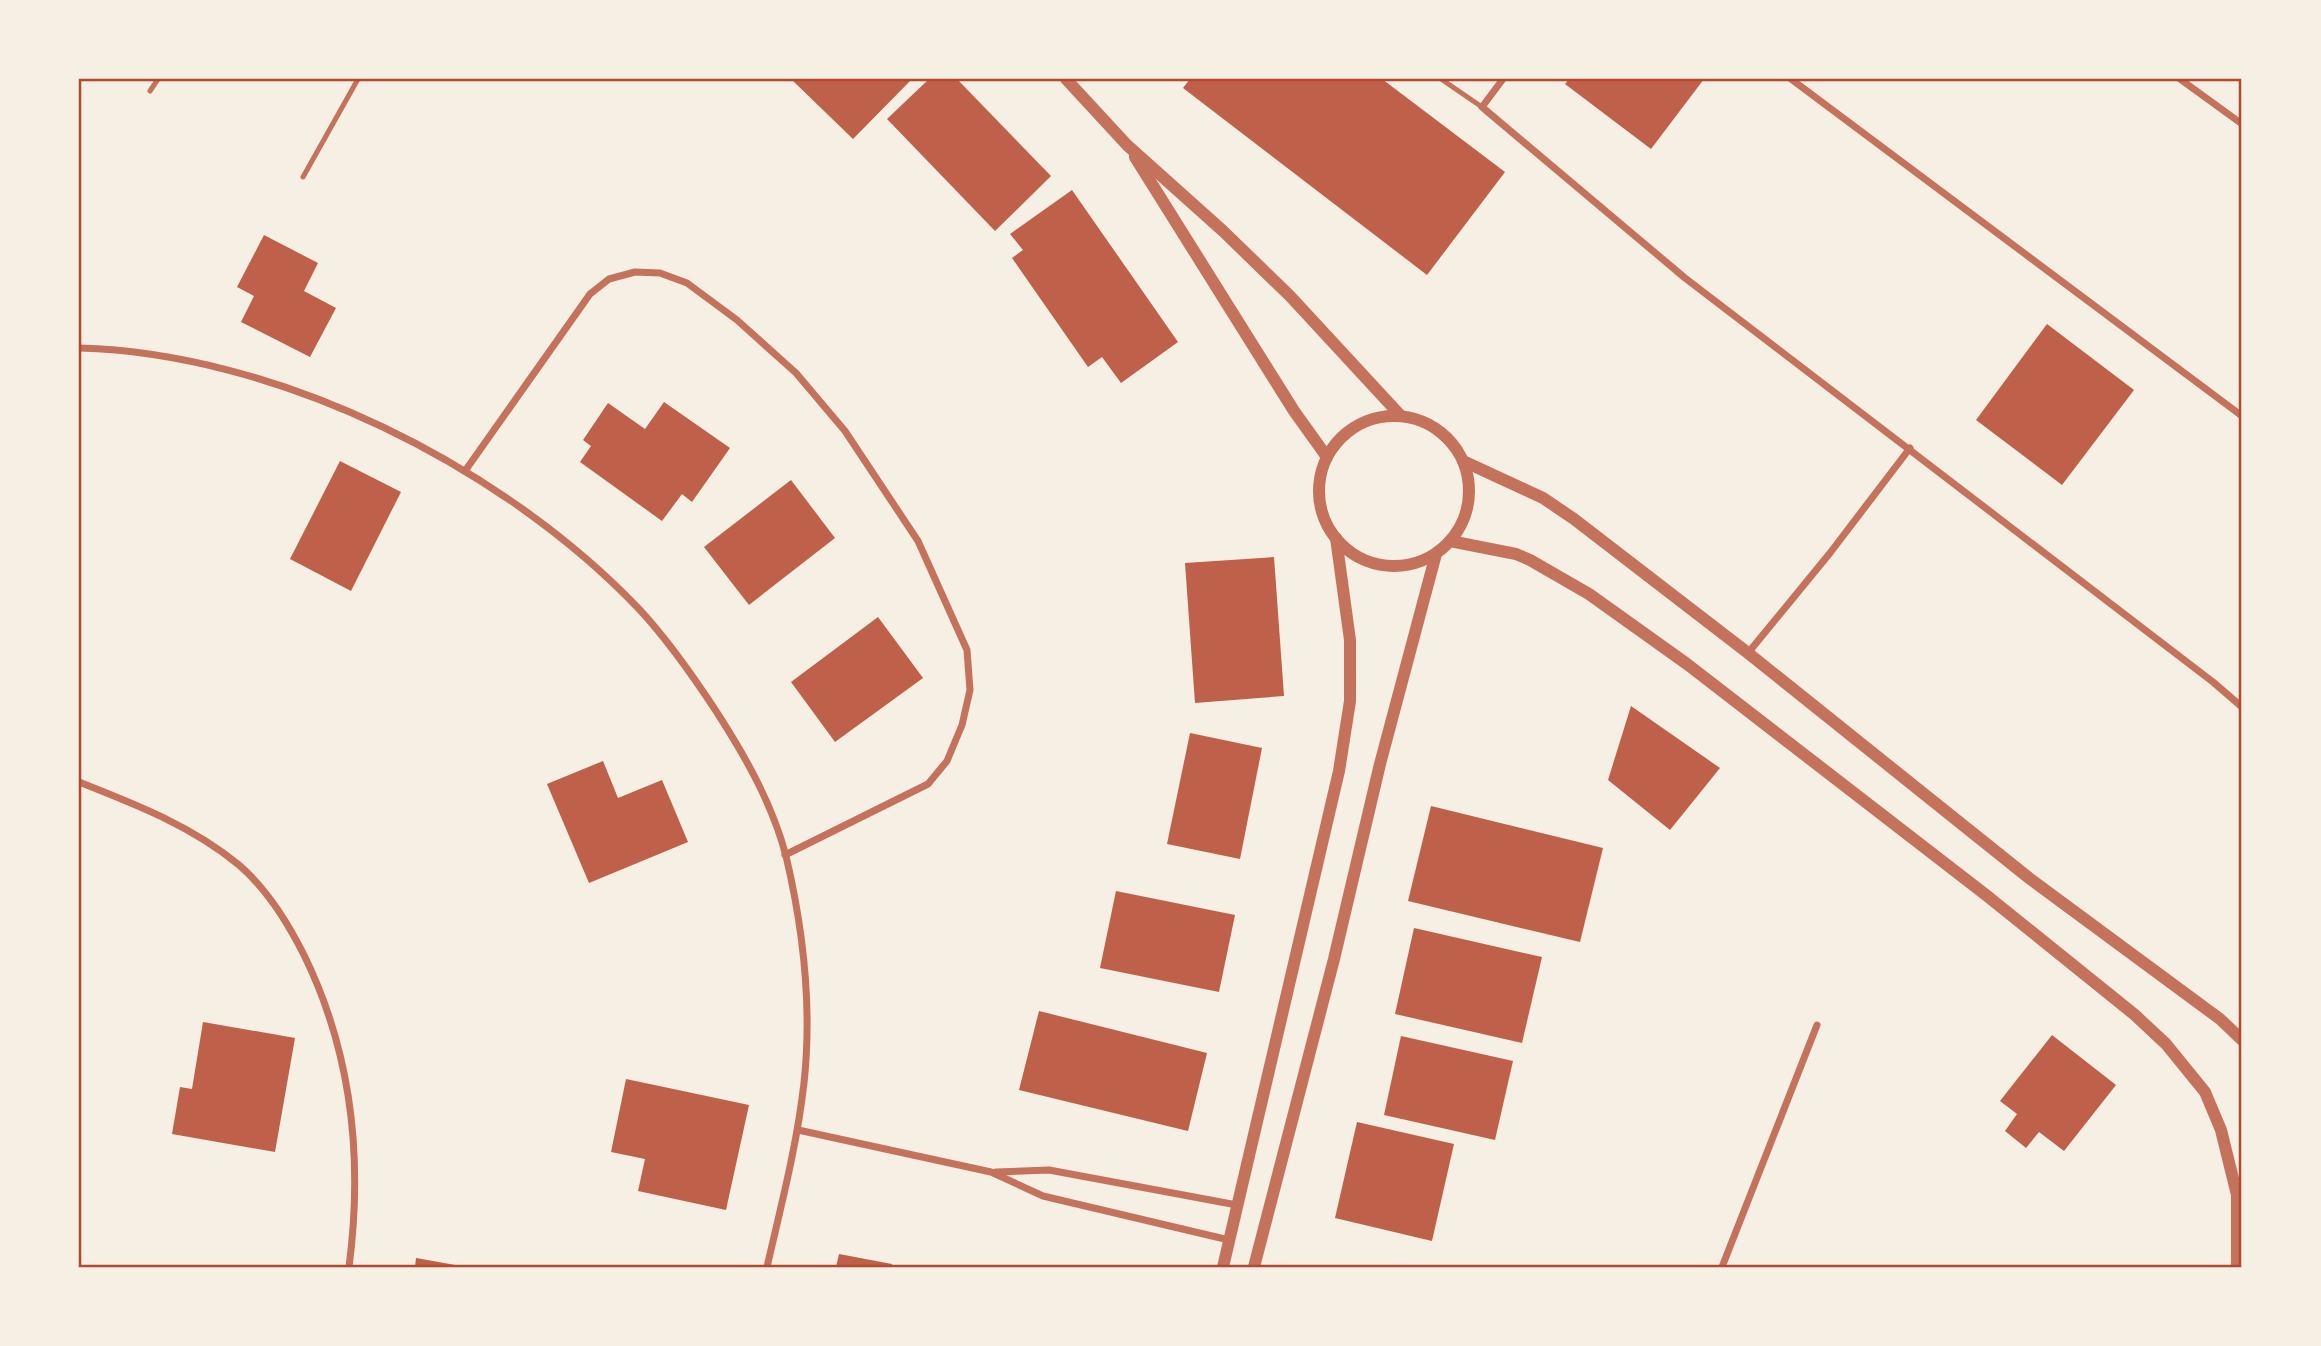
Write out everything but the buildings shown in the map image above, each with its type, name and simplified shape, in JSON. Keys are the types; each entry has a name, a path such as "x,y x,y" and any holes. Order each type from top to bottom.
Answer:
{"street":[{"path":"1503,79 1482,107 1685,278 1910,448 2242,707"},
{"path":"1791,79 2242,416"},
{"path":"2180,79 2242,124"},
{"path":"1070,80 1127,145 1223,231 1290,296 1400,415"},
{"path":"1127,145 1294,411 1327,457"},
{"path":"465,471 590,294 609,279 635,272 660,273 687,283 737,320 796,373 845,430 918,541 967,650 970,690 962,725 947,761 928,784 785,856"},
{"path":"79,348 114,349 242,372 306,395 380,427 465,471 528,514 586,561 639,610 694,678 742,750 771,811 785,856 803,949 806,1018 804,1079 798,1129 767,1267"},
{"path":"1400,415 1420,419 1438,429 1453,443 1464,461 1469,482 1468,503 1462,524 1450,541 1436,554 1416,563 1394,566 1372,563 1352,554 1336,538 1325,520 1320,499 1320,477 1327,457 1340,439 1357,425 1378,417 1400,415"},
{"path":"1748,653 1830,553 1910,448"},
{"path":"1464,461 1544,498 1574,519 1748,653 2029,878 2220,1019 2242,1040"},
{"path":"1223,1267 1343,748 1350,701 1350,640 1336,538"},
{"path":"1450,541 1482,546 1530,560 1600,602 1687,664 1975,887 2166,1044 2204,1092 2221,1130 2237,1195 2236,1267"},
{"path":"1254,1267 1334,959 1380,764 1436,554"},
{"path":"79,782 134,803 203,839 240,866 272,901 294,935 316,979 346,1076 354,1137 355,1175 349,1267"},
{"path":"1723,1267 1817,1025"},
{"path":"798,1129 991,1172 1043,1196 1229,1240"},
{"path":"991,1172 1049,1170 1237,1205"}],"lane":[{"path":"150,91 158,79"},
{"path":"303,177 358,79"},
{"path":"1441,79 1482,107"}]}
